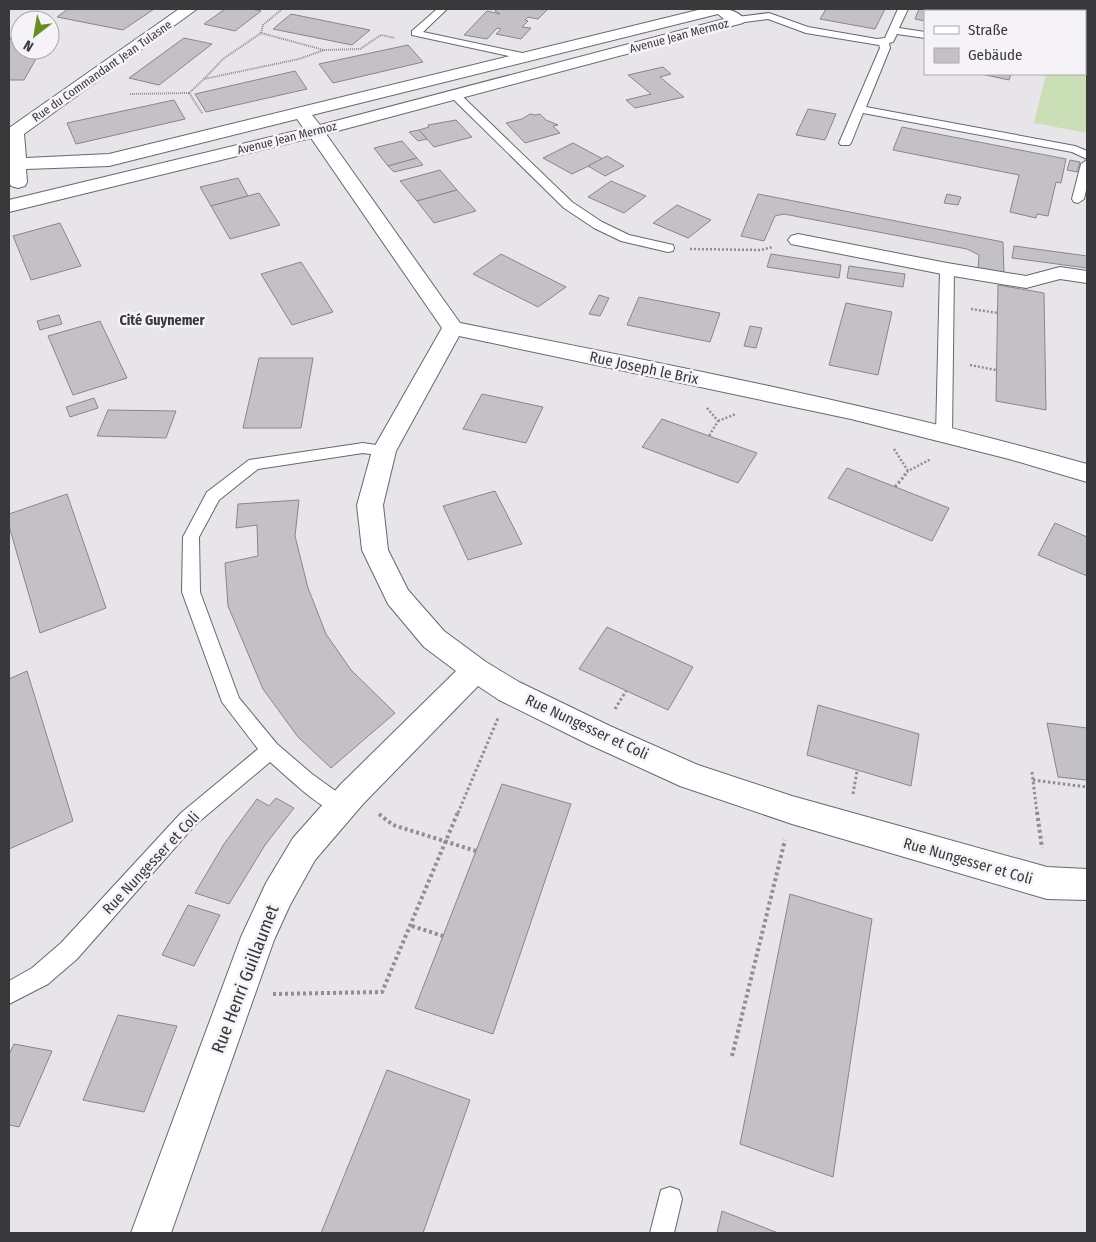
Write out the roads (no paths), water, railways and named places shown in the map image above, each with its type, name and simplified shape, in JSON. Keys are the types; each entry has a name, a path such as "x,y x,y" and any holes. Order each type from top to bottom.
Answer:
{"street":[{"name":"Rue du Commandant Jean Tulasne","path":"14,204 12,132 190,9"},
{"name":"Avenue Jean Mermoz","path":"13,164 110,160 303,114 720,9 738,20"},
{"name":"Avenue Jean Mermoz","path":"14,204 314,132 738,20"},
{"path":"303,114 453,328"},
{"path":"798,240 947,269 1026,282 1060,272 1087,277"},
{"name":"Rue Joseph le Brix","path":"453,328 785,397 967,440 1087,472"},
{"name":"Rue Nungesser et Coli","path":"453,328 384,451 370,504 375,550 398,597 434,638 476,670 509,690 599,735 691,776 792,810 1047,883 1087,885"},
{"name":"Rue Henri Guillaumet","path":"151,1233 258,937 278,894 304,849 347,800 476,670"}],"lane":[{"path":"442,9 416,33 528,57"},
{"path":"738,20 771,12 806,30 884,42 888,40 894,30 903,9"},
{"path":"894,30 924,35"},
{"path":"845,143 861,109 885,48 884,42"},
{"path":"455,95 568,205 625,238 668,248"},
{"path":"861,109 1075,149 1087,156"},
{"path":"1078,199 1087,164"},
{"path":"944,435 947,269"},
{"path":"347,800 305,780 270,750 231,702 191,592 191,537 213,496 254,464 364,448 384,451"},
{"name":"Rue Nungesser et Coli","path":"9,994 40,976 69,951 188,819 270,750"},
{"path":"662,1233 670,1199"}],"district":[{"name":"Cité Guynemer","path":"162,320"}]}
